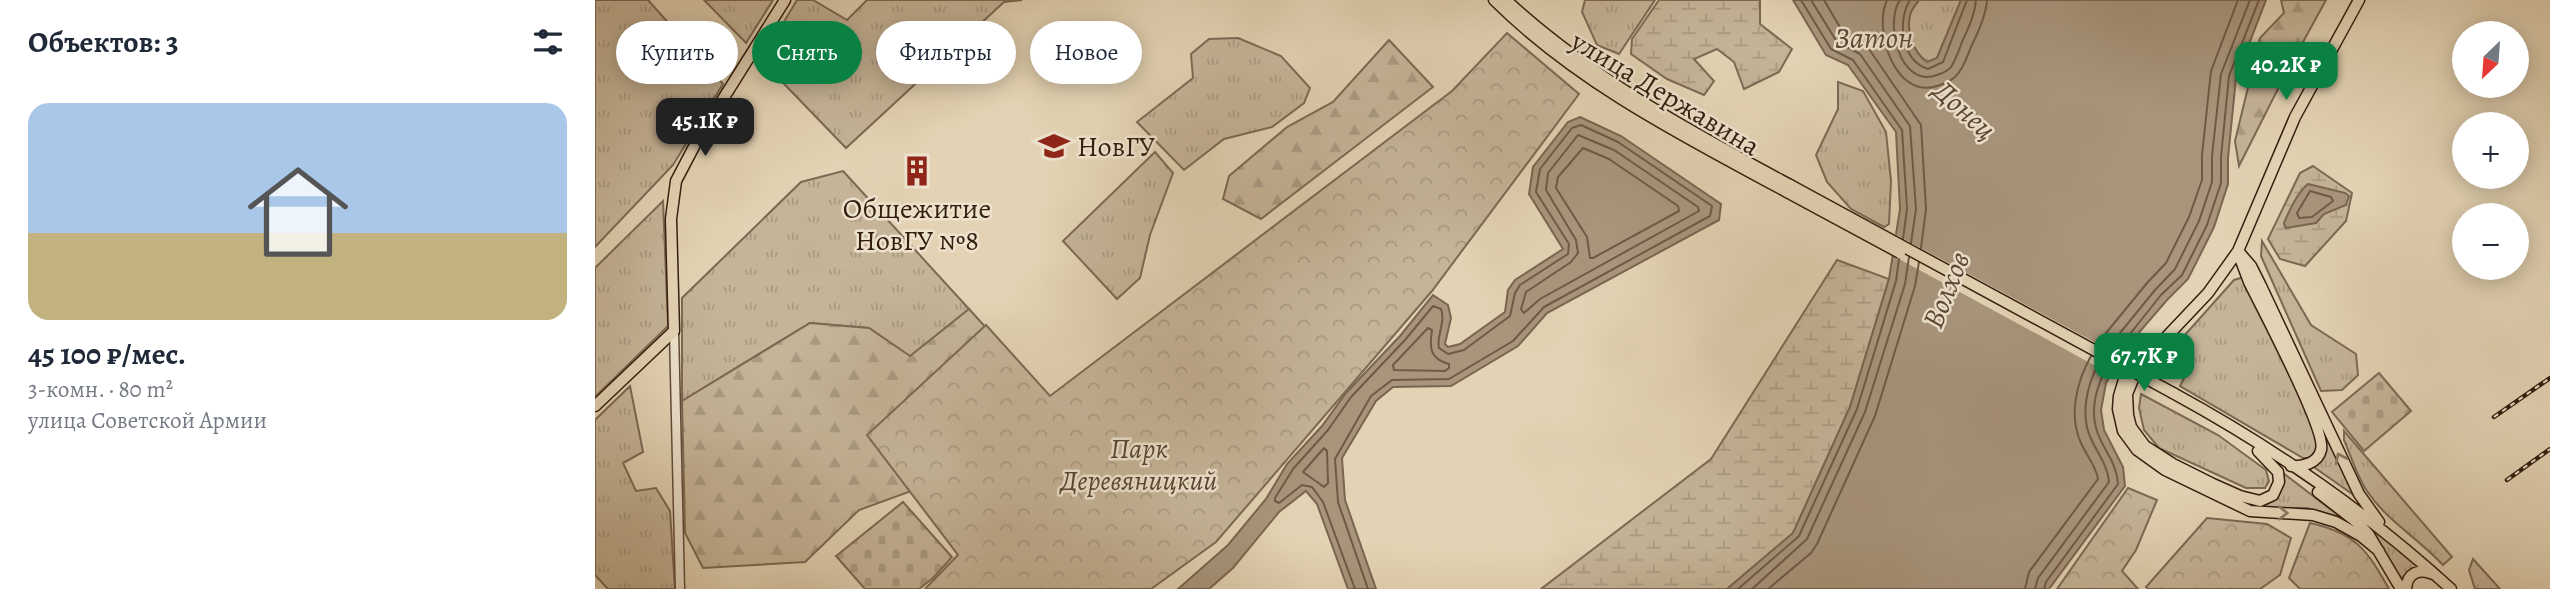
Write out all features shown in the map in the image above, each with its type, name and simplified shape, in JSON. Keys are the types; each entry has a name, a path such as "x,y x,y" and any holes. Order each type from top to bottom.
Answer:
{"main road":[{"path":"595,406 674,331 671,207 676,181 698,139 785,0"},
{"name":"улица Державина","path":"1494,0 1543,44 1608,92 1679,134 1789,189"},
{"name":"улица Державина","path":"1506,0 1553,41 1605,79 1789,189"},
{"path":"2258,451 2278,472 2279,482 2273,495 2260,501 2240,496 2156,454 2136,436 2128,415 2127,394 2138,367 2208,293 2238,251 2295,117 2359,0"},
{"path":"1789,189 2172,395 2215,415 2390,536 2451,589"},
{"path":"2238,251 2249,282 2313,417 2322,445 2321,452 2312,462 2291,466"},
{"path":"2238,251 2256,276 2359,494 2390,536"},
{"path":"2238,251 2215,280 2130,367 2119,396 2118,409 2123,431 2129,442 2147,459 2239,506 2265,514 2313,515 2336,522 2361,536 2379,551"},
{"path":"2172,395 2258,451 2358,523 2403,589"},
{"path":"2403,589 2412,573 2424,570 2437,576"}],"street":[{"path":"674,331 680,589"}],"green space":[{"path":"595,0 648,0 667,21 616,21 616,84 723,84 673,165 595,247"},
{"path":"704,0 773,0 760,21 752,21 752,33 746,43 738,35 738,21 725,21"},
{"path":"797,0 813,0 847,20 867,0 1022,0 1004,2 983,21 876,21 876,84 915,84 846,148 784,84 862,84 862,21 784,21"},
{"path":"1585,0 1655,0 1619,54 1597,45 1582,12"},
{"path":"1659,0 1760,0 1760,24 1792,49 1779,72 1744,89 1734,62 1717,49 1694,59 1714,81 1704,95 1667,79 1631,54 1632,39"},
{"path":"1919,0 1961,0 1937,58 1927,62 1914,47 1909,28 1911,13"},
{"path":"2281,0 2326,0 2239,166 2235,141 2260,38 2284,13"},
{"name":"Парк Деревяницкий","path":"1507,33 1579,94 1432,291 1216,542 1151,589 925,589 958,555 867,435 986,325 1050,396 1452,91"},
{"path":"1238,38 1281,56 1310,88 1304,103 1272,127 1224,139 1184,170 1137,122 1193,78 1191,54 1209,39"},
{"path":"1389,40 1433,87 1261,219 1223,199 1229,176 1287,127 1333,102"},
{"path":"1838,82 1863,91 1886,132 1891,181 1889,224 1884,227 1851,209 1827,182 1816,155 1838,109"},
{"path":"1155,152 1173,173 1150,235 1140,278 1117,299 1063,241"},
{"path":"2313,166 2352,193 2346,221 2305,266 2280,259 2268,239 2300,173"},
{"path":"843,171 969,309 910,357 869,328 810,323 682,401 682,298 801,182"},
{"path":"663,201 668,326 595,397 595,268"},
{"path":"2262,241 2311,325 2356,354 2358,375 2342,390 2321,391 2261,256"},
{"path":"1837,260 1889,279 1850,407 1793,533 1727,589 1541,589 1711,459"},
{"path":"2244,277 2311,417 2318,449 2310,458 2303,458 2180,386 2185,376 2168,365 2168,354 2234,280"},
{"path":"969,309 1063,412 955,475 859,510 805,562 703,568 685,533 682,401 810,323 869,328 910,356"},
{"path":"2379,373 2411,411 2364,451 2332,412"},
{"path":"630,386 643,452 623,463 636,491 656,488 670,511 675,589 608,589 595,575 595,420"},
{"path":"2141,394 2218,435 2266,470 2269,481 2265,488 2246,488 2159,448 2144,430 2139,408"},
{"path":"2344,431 2452,557 2443,565 2375,502 2357,472 2344,440"},
{"path":"2328,437 2358,498 2311,465 2325,451"},
{"path":"2283,473 2342,518 2307,508 2267,509 2254,506 2269,501"},
{"path":"2128,488 2157,500 2136,550 2122,571 2138,589 2057,589"},
{"path":"903,502 952,557 919,589 865,589 836,556"},
{"path":"2207,518 2267,524 2291,538 2280,575 2260,589 2148,589 2146,587"},
{"path":"2310,523 2339,532 2359,545 2389,589 2300,589 2289,578"},
{"path":"2370,528 2420,566 2411,569 2402,580"},
{"path":"2473,559 2500,589 2475,589 2469,570"}],"water":[{"path":"1793,0 1919,0 1911,13 1909,28 1914,47 1927,62 1937,58 1961,0 2266,0 2236,78 2228,184 2214,227 2188,279 2123,351 2106,383 2101,410 2104,430 2123,467 2125,486 2049,589 1727,589 1793,533 1850,407 1889,279 1900,209 1896,132 1848,65 1826,55"},
{"path":"1580,117 1621,136 1721,204 1719,220 1547,313 1518,346 1451,386 1393,387 1376,401 1342,458 1345,500 1376,589 1348,589 1317,504 1306,491 1279,512 1233,568 1209,589 1178,589 1228,545 1266,499 1287,464 1433,295 1448,305 1451,318 1445,344 1448,347 1460,344 1505,312 1508,290 1515,280 1563,249 1529,194 1533,167 1568,122"},
{"path":"2308,184 2345,193 2349,196 2346,205 2324,214 2316,223 2286,228 2284,223 2291,207"}],"pier":[{"path":"1893,233 2124,358 2114,376 1890,254"}],"railway":[{"path":"2494,417 2550,378"},
{"path":"2507,480 2550,449"}],"place":[{"name":"НовГУ","path":"1054,146"},
{"name":"Общежитие НовГУ №8","path":"917,171"}],"water label":[{"name":"Затон","path":"1874,38"},
{"name":"Донец","path":"1965,110"},
{"name":"Волхов","path":"1946,290"}]}
